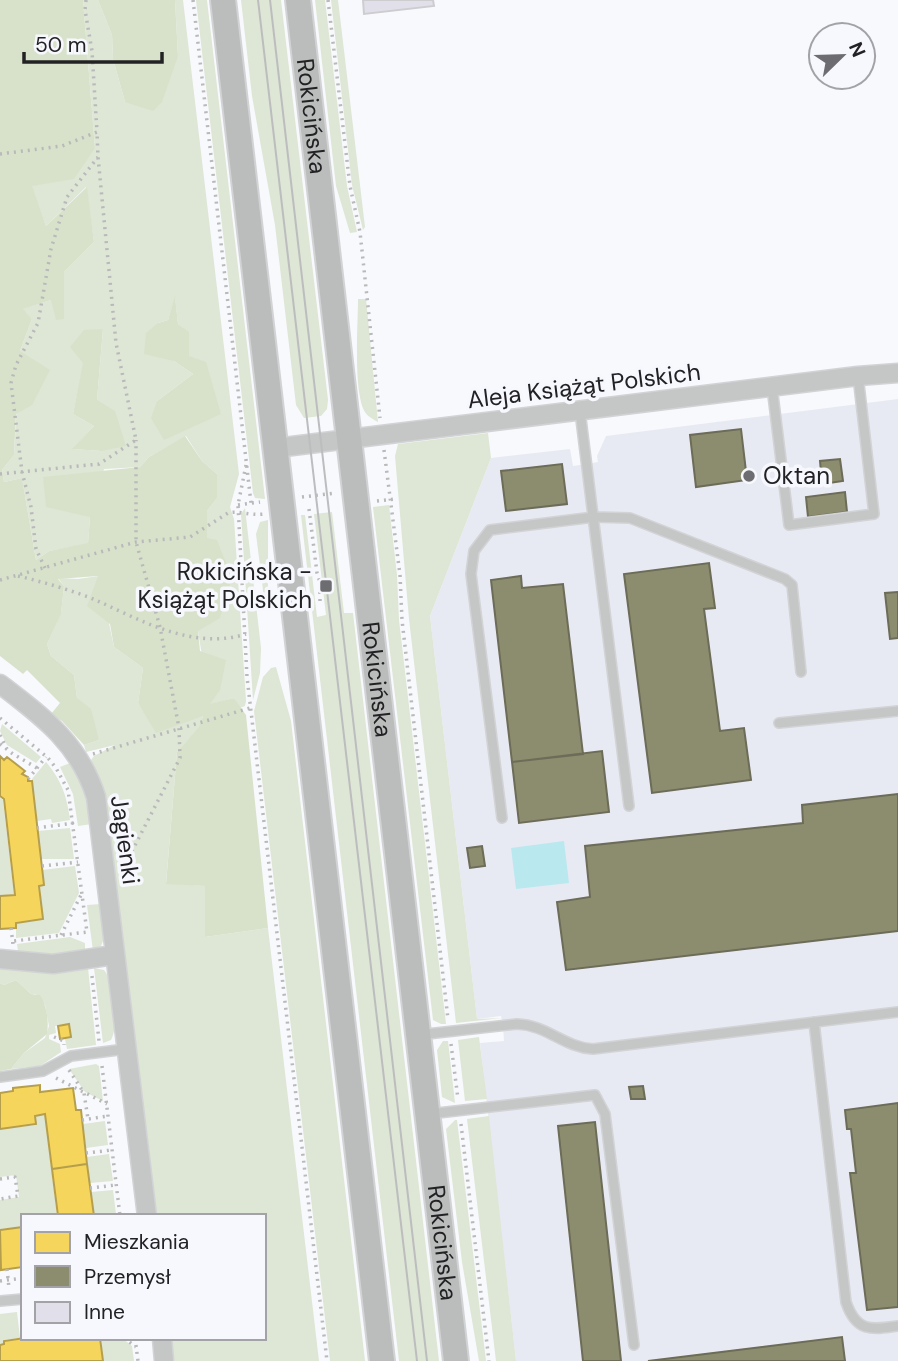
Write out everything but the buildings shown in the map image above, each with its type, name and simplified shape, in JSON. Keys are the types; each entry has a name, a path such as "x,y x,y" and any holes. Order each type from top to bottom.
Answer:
{"main road":[{"path":"223,0 382,1361"},
{"name":"Rokicińska","path":"298,0 456,1361"}],"street":[{"name":"Aleja Książąt Polskich","path":"276,448 898,373"},
{"name":"Jagienki","path":"0,684 65,738 80,758 96,797 147,1214"},
{"path":"0,959 53,964 114,955"},
{"path":"162,1340 164,1361"}],"lane":[{"path":"772,387 789,525 862,516 874,514 858,376"},
{"path":"580,411 629,806"},
{"path":"502,818 471,574 474,551 490,530 594,517 630,518 785,579 792,585 801,672"},
{"path":"779,723 898,711"},
{"path":"418,1035 517,1024 532,1025 567,1044 593,1049 898,1012"},
{"path":"814,1022 846,1302 850,1314 861,1326 873,1329 898,1326"},
{"path":"0,1077 43,1071 71,1056 126,1049"},
{"path":"428,1115 595,1095 605,1114 634,1345"}],"path":[{"path":"86,0 116,343 136,440 136,542 160,627 178,729 180,758 130,855 105,875"},
{"path":"193,0 251,503"},
{"path":"328,0 349,186 361,238 381,424"},
{"path":"0,154 62,146 97,132"},
{"path":"44,568 36,549 31,507 22,472 11,383 16,365 38,323 51,249 67,197 98,158"},
{"path":"0,474 99,464 136,440"},
{"path":"384,447 489,1361"},
{"path":"246,465 238,512 252,707 327,1361"},
{"path":"379,489 389,487"},
{"path":"297,498 330,494"},
{"path":"371,502 397,499"},
{"path":"238,505 268,502"},
{"path":"298,510 312,509 320,606"},
{"path":"0,580 136,542 190,537 220,516 238,512 250,516 269,514"},
{"path":"17,576 61,587 178,634 216,639 246,634"},
{"path":"80,758 252,707"},
{"path":"0,718 46,757 56,768 68,790 87,932 13,941"},
{"path":"0,735 8,751"},
{"path":"0,744 37,768"},
{"path":"28,779 46,757"},
{"path":"37,828 74,824"},
{"path":"42,866 78,862"},
{"path":"61,935 82,892"},
{"path":"90,959 120,1214"},
{"path":"61,1060 84,1093 88,1119"},
{"path":"43,1071 107,1104"},
{"path":"82,1120 108,1116"},
{"path":"86,1153 112,1150"},
{"path":"0,1179 15,1177 18,1196 0,1199"},
{"path":"90,1188 116,1185"},
{"path":"5,1301 7,1269"},
{"path":"0,1281 21,1278"},
{"path":"126,1340 136,1348"},
{"path":"135,1340 138,1361"}],"shaded area":[{"path":"898,399 898,1361 516,1361 480,1043 504,1041 503,1026 501,1016 477,1019 430,616 491,458 570,449 573,466 587,464 598,462 597,456 606,436"}],"green space":[{"path":"0,0 83,0 95,148 74,179 32,186 46,226 87,187 94,242 64,272 64,319 56,320 51,300 23,309 32,319 20,351 50,370 32,405 16,414 14,455 2,470 4,482 22,478 36,560 49,551 88,543 90,517 46,507 43,477 140,467 149,457 185,436 202,461 217,474 217,498 207,511 207,538 217,540 232,578 220,618 198,631 200,651 226,660 220,690 210,704 234,698 246,715 268,928 205,937 205,886 166,884 177,752 199,727 203,716 156,733 138,703 143,668 114,647 110,624 87,606 98,576 58,579 64,586 61,614 47,644 51,656 74,675 77,698 91,709 99,740 84,745 62,721 51,714 60,703 27,670 23,674 0,656"},
{"path":"83,0 98,0 112,35 113,59 125,102 178,56 175,0 183,0 239,474 230,507 234,519 246,701 245,706 240,708 234,698 210,705 198,631 207,511 217,498 217,474 202,461 186,436 149,457 140,467 104,469 90,517 88,544 49,551 36,560 22,478 4,482 2,470 14,455 20,351 32,319 22,309 51,300 64,272 94,242 86,187 46,226 31,186 95,148","holes":["175,298 178,324 189,333 189,356 221,414 157,401 193,374 174,361 158,323 168,320","103,329 97,400 101,451 73,449 94,426 73,414 84,363"]},
{"path":"98,0 175,0 178,56 162,102 153,111 125,102 113,59 112,35"},
{"path":"196,0 207,0 265,499 255,498 253,493"},
{"path":"241,0 281,0 328,400 327,409 321,416 304,418 296,405 275,225 252,96"},
{"path":"315,0 325,0 347,186 357,232 350,233 336,186"},
{"path":"331,0 338,0 365,227 363,230 352,185"},
{"path":"175,296 178,324 189,332 189,356 206,362 221,414 164,440 151,418 157,401 193,374 174,361 144,354 146,333 158,323 168,320"},
{"path":"358,299 366,299 378,422 369,417 361,403 357,358"},
{"path":"103,329 97,400 115,411 126,446 101,451 72,449 94,426 73,414 83,363 70,347 84,330"},
{"path":"488,433 491,458 430,616 477,1019 502,1018 456,1023 409,619 395,456 398,444"},
{"path":"389,505 399,620 446,1024 433,1020 373,507"},
{"path":"245,508 261,648 260,673 253,700 241,514"},
{"path":"332,512 344,613 353,613 439,1361 399,1361 301,515 305,515 317,617 326,615 314,514"},
{"path":"268,520 268,600 264,598 256,534 260,522"},
{"path":"99,576 114,647 143,668 138,703 157,732 203,715 200,727 177,752 166,883 205,886 205,937 268,928 319,1361 173,1361 170,1340 266,1340 266,1214 156,1214 106,804 91,760 115,745 86,752 84,745 99,740 77,698 74,675 51,656 47,644 61,613 64,586 58,578"},
{"path":"276,667 291,721 365,1361 330,1361 254,711 263,677 271,668"},
{"path":"2,724 41,757 36,763 7,745 0,731"},
{"path":"46,762 63,790 70,820 52,823 51,819 37,821 32,779"},
{"path":"74,764 88,798 92,824 78,826 73,794 60,767"},
{"path":"0,798 3,800 14,894 0,896"},
{"path":"70,828 74,859 41,859 38,831"},
{"path":"75,866 79,893 59,933 16,938 16,923 43,919 40,886 44,885 42,870"},
{"path":"101,904 105,936 101,946 93,951 87,905"},
{"path":"70,937 85,943 85,952 54,955 18,951 17,944"},
{"path":"0,968 54,972 88,968 96,1045 67,1049 65,1039 71,1037 70,1024 55,1026 56,1033 49,1035 49,1039 60,1044 61,1052 40,1066 11,1069 24,1053 45,1038 49,1026 45,1005 36,994 31,994 16,980 4,985 0,983"},
{"path":"94,968 104,970 108,976 114,1005 113,1034 111,1040 103,1043"},
{"path":"16,980 31,994 40,995 47,1014 47,1034 24,1053 11,1069 0,1071 0,983 4,985"},
{"path":"479,1037 487,1099 465,1101 458,1040"},
{"path":"443,1041 448,1041 455,1103 442,1097 437,1050"},
{"path":"96,1064 99,1066 103,1101 85,1092 69,1069"},
{"path":"45,1115 57,1214 21,1214 21,1227 0,1229 0,1200 19,1197 16,1175 0,1177 0,1129 36,1125 35,1116"},
{"path":"489,1116 516,1361 496,1361 467,1119"},
{"path":"455,1120 486,1361 479,1361 462,1262 446,1129"},
{"path":"105,1121 108,1145 86,1148 83,1124"},
{"path":"109,1154 113,1181 90,1183 87,1157"},
{"path":"113,1190 116,1214 94,1214 91,1192"},
{"path":"17,1312 20,1338 3,1340 3,1344 0,1344 0,1314"},
{"path":"101,1340 124,1340 132,1346 134,1361 103,1361"}],"water":[{"path":"564,841 569,883 516,889 511,848"}],"tram line":[{"path":"258,0 417,1361"},
{"path":"270,0 427,1361"}],"place":[{"name":"Oktan","path":"749,476"},
{"name":"Rokicińska - Książąt Polskich","path":"326,586"}]}
